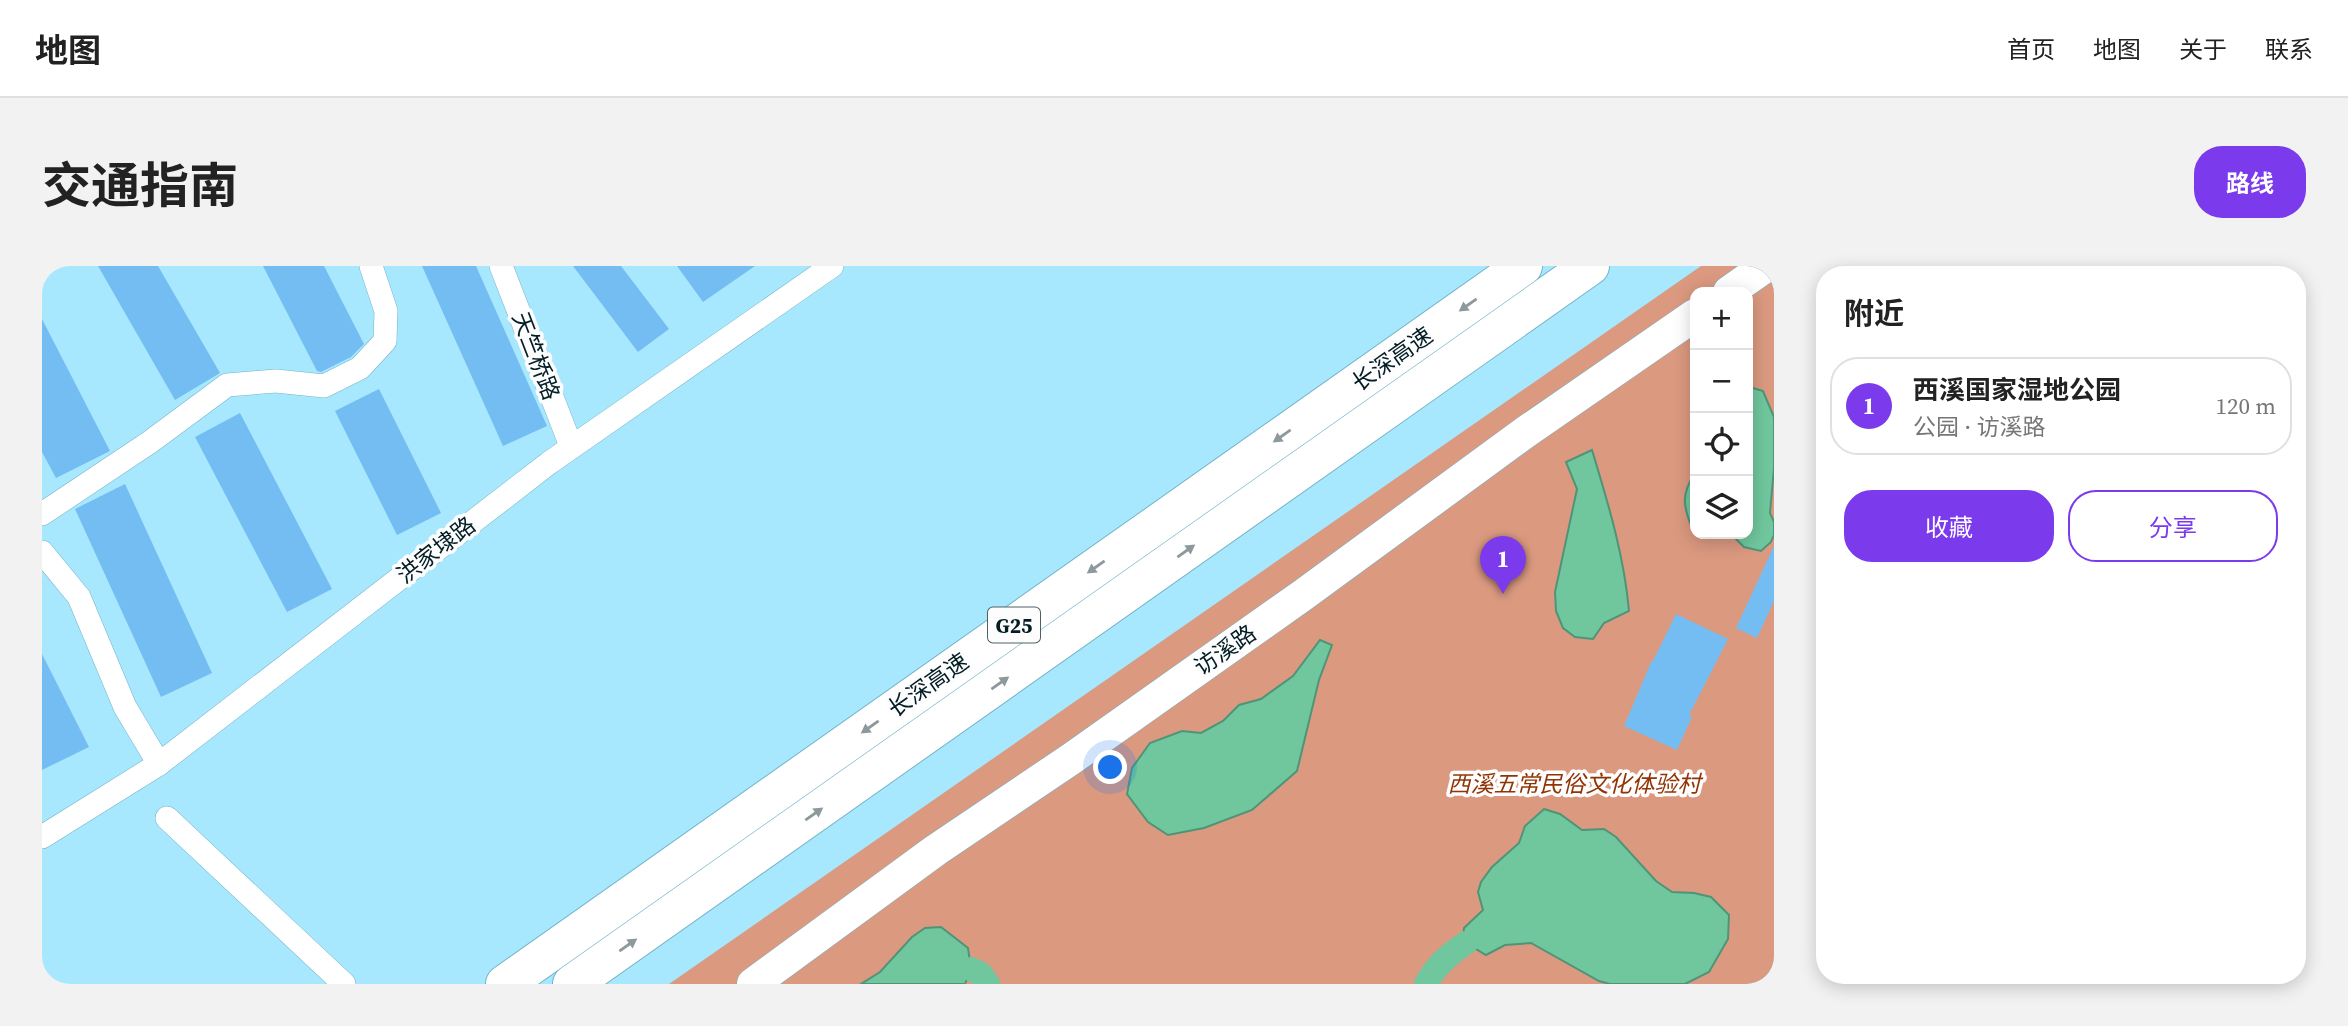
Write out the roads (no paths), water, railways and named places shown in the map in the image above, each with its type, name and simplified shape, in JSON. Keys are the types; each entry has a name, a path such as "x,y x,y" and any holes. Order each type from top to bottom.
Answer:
{"highway":[{"name":"长深高速","path":"505,984 1523,266"},
{"name":"长深高速","path":"572,984 1590,266"}],"street":[{"path":"42,514 150,442 227,385 276,381 324,386 360,368 385,341 386,311 371,266"},
{"name":"天竺桥路","path":"501,266 571,446"},
{"name":"洪家埭路","path":"42,836 159,764 571,446 832,266"},
{"path":"1735,287 1766,266"},
{"name":"访溪路","path":"753,984 936,850 1281,611 1527,431 1690,318"},
{"path":"42,552 79,597 125,707 159,764"},
{"path":"167,818 344,984"}],"waterway":[{"path":"1426,984 1443,961 1466,943"},
{"path":"971,969 981,974 988,984"}],"place":[{"name":"西溪国家湿地公园","path":"1503,594"}],"park label":[{"name":"西溪五常民俗文化体验村","path":"1574,784"}]}
